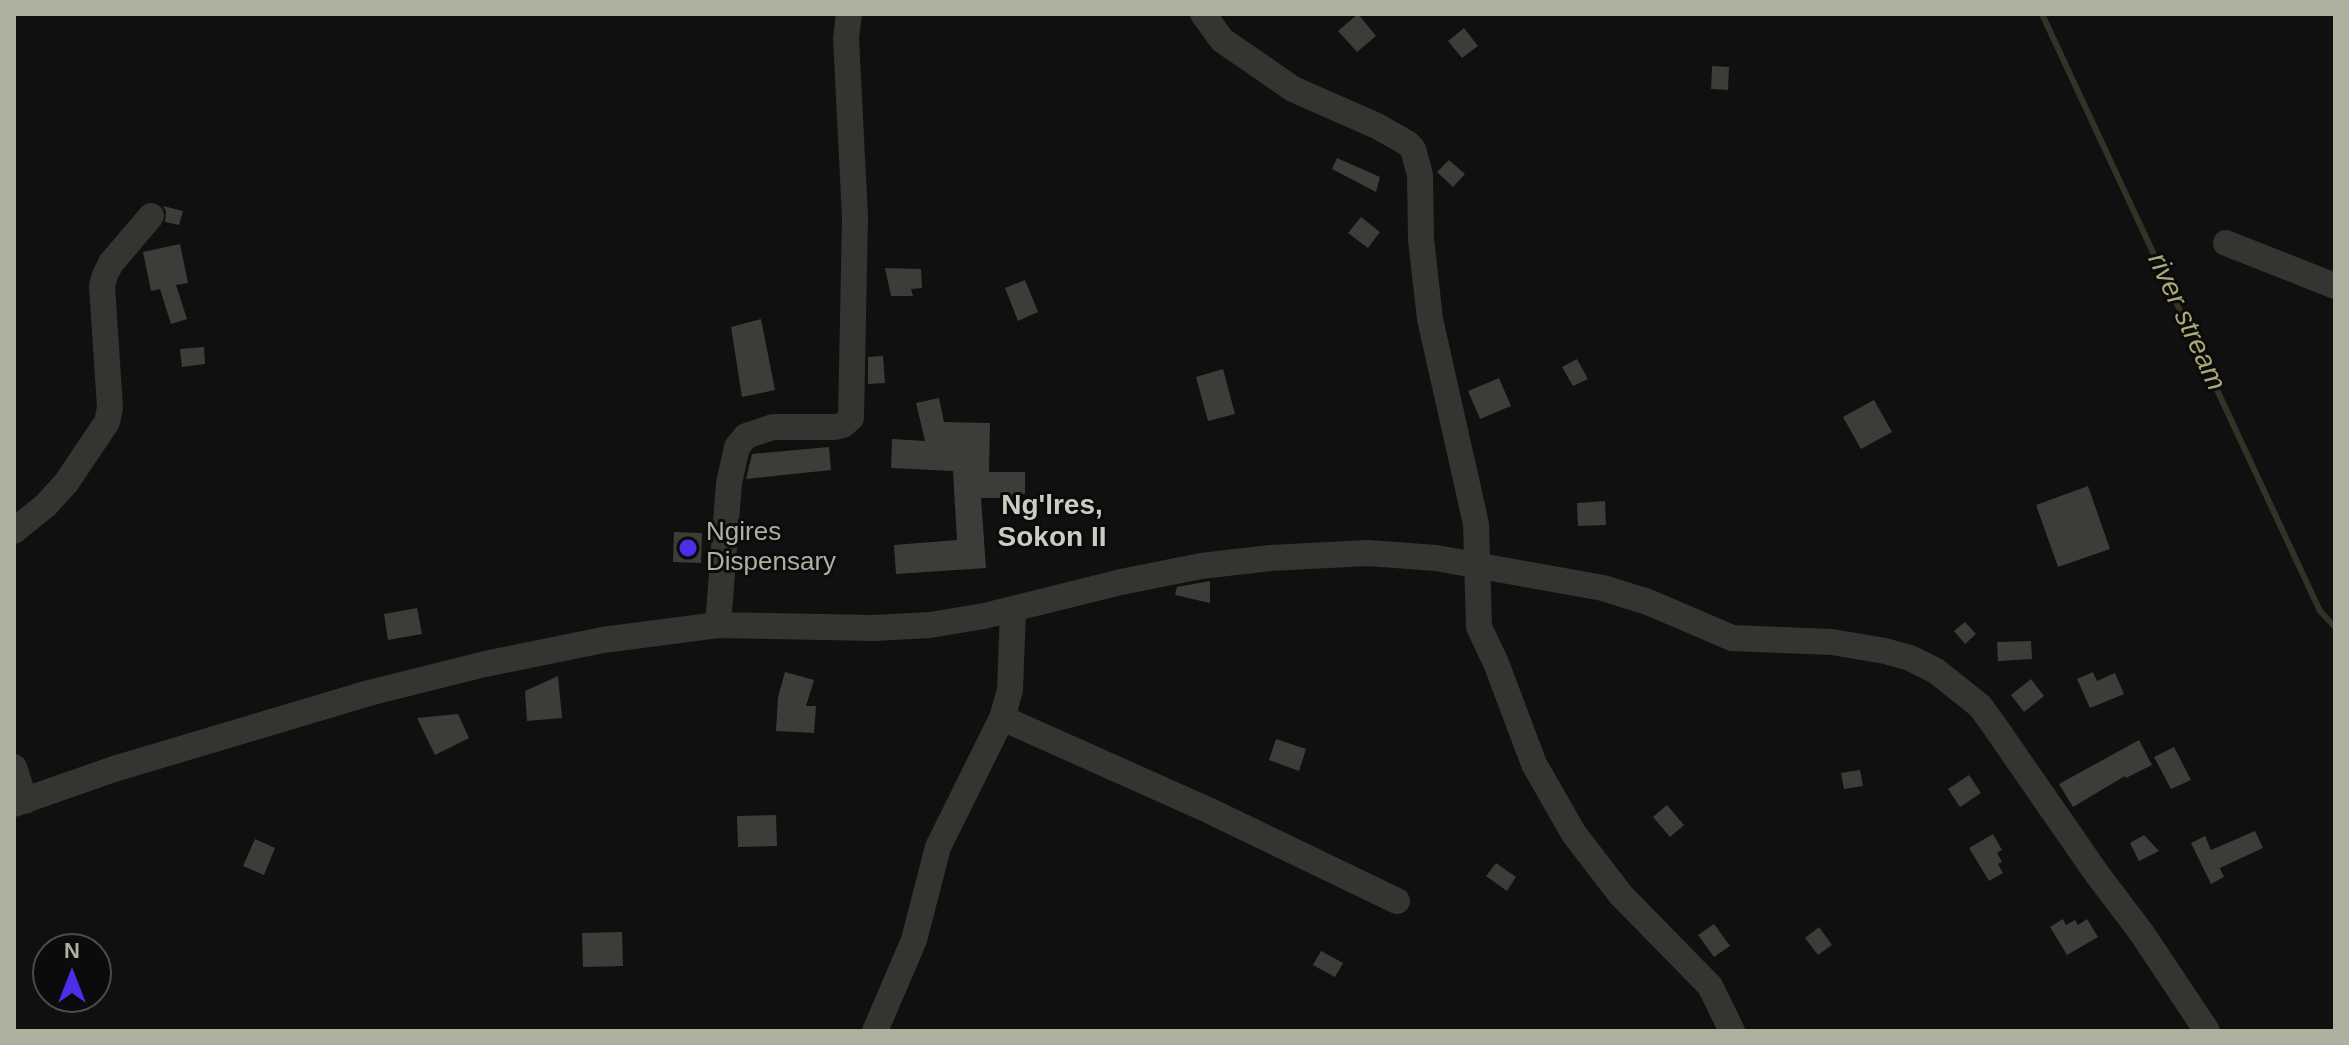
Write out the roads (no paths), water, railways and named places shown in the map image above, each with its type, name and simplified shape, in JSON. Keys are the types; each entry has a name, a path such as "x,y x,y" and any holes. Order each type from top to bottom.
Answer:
{"street":[{"path":"718,625 729,483 737,447 746,436 773,427 835,427 851,418 855,217 846,38 849,14"},
{"path":"1203,14 1222,40 1293,89 1377,126 1413,149 1420,175 1421,239 1430,319 1476,524 1479,627 1541,779 1574,834 1621,895 1710,986 1732,1031"},
{"path":"14,531 46,505 66,483 107,422 110,408 102,286 111,263 151,216"},
{"path":"2226,243 2335,286"},
{"path":"14,767 19,803 114,769 369,693 485,664 603,640 718,625 916,626 1013,610 1121,582 1201,566 1270,558 1368,553 1436,558 1603,588 1648,602 1732,638 1832,642 1910,658 1936,671 1980,706 2207,1031"},
{"path":"875,1031 914,940 938,847 1002,718 1010,690 1013,610"},
{"path":"1002,718 1208,810 1397,901"}],"waterway":[{"name":"river stream","path":"2042,14 2320,611 2335,627"}],"place":[{"name":"Ngires Dispensary","path":"688,548"}],"district":[{"name":"Ng'lres, Sokon II","path":"1052,522"}]}
